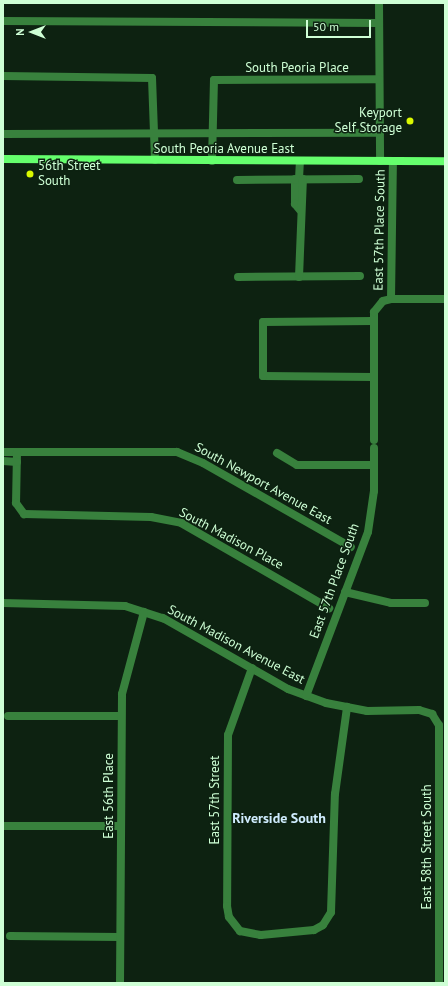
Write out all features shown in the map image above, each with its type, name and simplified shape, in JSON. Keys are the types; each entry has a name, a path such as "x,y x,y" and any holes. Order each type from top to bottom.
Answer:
{"main road":[{"name":"South Peoria Avenue East","path":"3,159 445,161"}],"street":[{"name":"East 57th Place South","path":"379,3 380,161"},
{"path":"3,21 379,23"},
{"path":"3,76 152,78 155,160"},
{"name":"South Peoria Place","path":"212,132 214,80 379,79"},
{"name":"South Peoria Avenue East","path":"3,134 155,132 380,133"},
{"path":"212,132 212,161"},
{"path":"299,277 300,210 295,204 300,161"},
{"name":"East 57th Place South","path":"391,299 393,161"},
{"path":"237,180 359,179"},
{"path":"238,277 360,276"},
{"path":"373,377 263,376 262,322 373,321 378,305 391,299 445,299"},
{"name":"East 57th Place South","path":"306,696 368,532 374,465 373,321"},
{"name":"South Newport Avenue East","path":"3,452 177,452 203,463 351,547"},
{"path":"3,461 17,462 17,452"},
{"path":"277,453 297,465 374,465"},
{"name":"South Madison Place","path":"17,462 19,511 34,515 151,517 181,523 329,608"},
{"path":"345,592 391,603 425,603"},
{"name":"South Madison Avenue East","path":"3,603 107,604 144,612 163,618 252,668 306,696 347,707 419,710 432,714"},
{"name":"East 56th Place","path":"120,983 120,716 125,670 144,612"},
{"name":"East 57th Street","path":"252,668 228,734 227,906 229,917 240,931 261,935 306,931 323,925 333,901 335,794 347,707"},
{"name":"East 58th Street South","path":"432,714 439,725 439,983"},
{"path":"8,716 120,716"},
{"path":"3,826 121,826"},
{"path":"10,936 120,937"}],"place":[{"name":"Keyport Self Storage","path":"410,121"},
{"name":"56th Street South","path":"30,174"}],"district":[{"name":"Riverside South","path":"279,818"}]}
